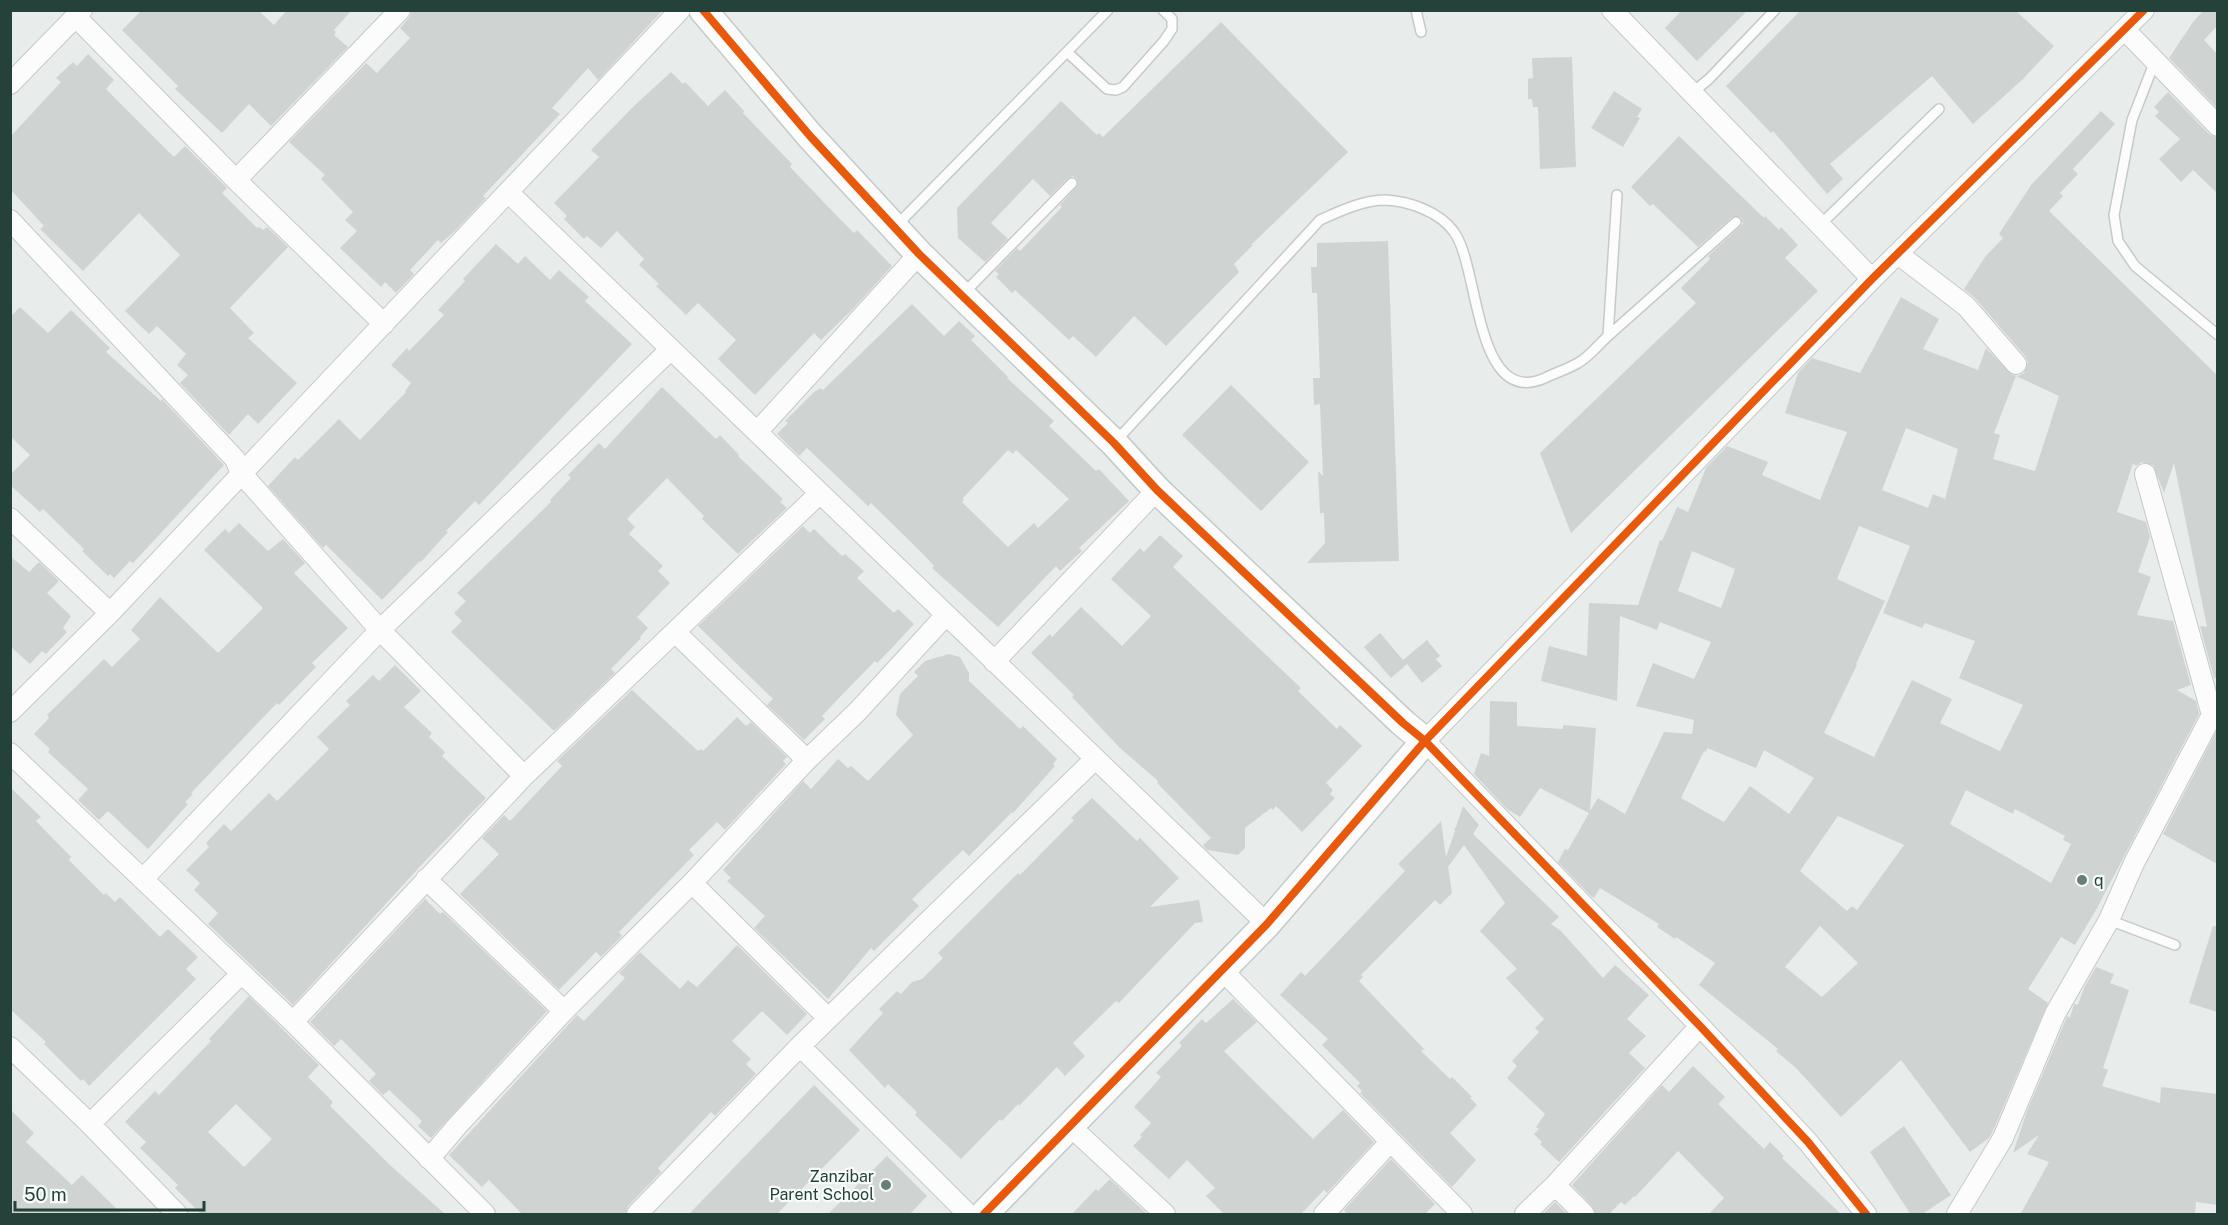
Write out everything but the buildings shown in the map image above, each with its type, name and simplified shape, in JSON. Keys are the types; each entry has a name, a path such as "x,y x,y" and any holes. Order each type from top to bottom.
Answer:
{"street":[{"path":"236,180 400,10"},
{"path":"10,712 110,613 680,10"},
{"path":"703,10 810,136 920,254 1114,443 1157,490 1402,723 1425,741 1700,1026 1808,1142 1866,1215"},
{"path":"1612,10 1872,279"},
{"path":"984,1215 1267,924 1425,741 1872,279 2144,10"},
{"path":"10,84 79,14 236,180 384,324"},
{"path":"2125,30 2217,126"},
{"path":"508,192 1267,924"},
{"path":"10,220 235,459 242,473 380,630 524,776"},
{"path":"757,432 920,254"},
{"path":"1898,254 1966,306 2016,364"},
{"path":"143,879 380,630 671,349"},
{"path":"1957,1215 2003,1138 2055,1014 2109,920 2134,863 2215,714 2145,474"},
{"path":"994,662 1157,490"},
{"path":"293,1022 524,776 820,493"},
{"path":"10,518 110,613"},
{"path":"429,1159 564,1011 692,883 807,760 858,711 946,615"},
{"path":"675,632 807,760"},
{"path":"10,753 293,1022 481,1213"},
{"path":"637,1215 828,1018 1095,759"},
{"path":"426,879 564,1011"},
{"path":"692,883 828,1018"},
{"path":"1222,970 1462,1215"},
{"path":"90,1124 241,974"},
{"path":"1525,1215 1700,1026"},
{"path":"800,1046 968,1215"},
{"path":"10,1047 90,1124 177,1215"},
{"path":"1070,1126 1165,1215"},
{"path":"1324,1215 1390,1142"},
{"path":"1555,1185 1584,1215"}],"lane":[{"path":"896,226 1108,10"},
{"path":"1067,52 1107,89 1116,90 1122,87 1172,29 1172,19 1163,10"},
{"path":"1416,10 1421,32"},
{"path":"1692,93 1709,79 1775,10"},
{"path":"2155,61 2133,120 2114,215 2118,242 2135,266 2217,335"},
{"path":"1819,226 1939,109"},
{"path":"962,294 1072,183"},
{"path":"1608,336 1617,195"},
{"path":"1114,443 1320,220 1351,206 1385,200 1428,209 1454,231 1466,259 1489,352 1502,373 1521,383 1534,383 1579,363 1736,222"},
{"path":"2109,920 2175,945"}],"cycle path":[{"path":"703,10 810,136 919,254 1114,443 1157,490 1403,723 1425,741 1700,1026 1808,1142 1866,1214"},
{"path":"984,1214 1267,924 1425,741 1872,279 2144,10"}],"place":[{"name":"q","path":"2082,880"},
{"name":"Zanzibar Parent School","path":"886,1185"}]}
